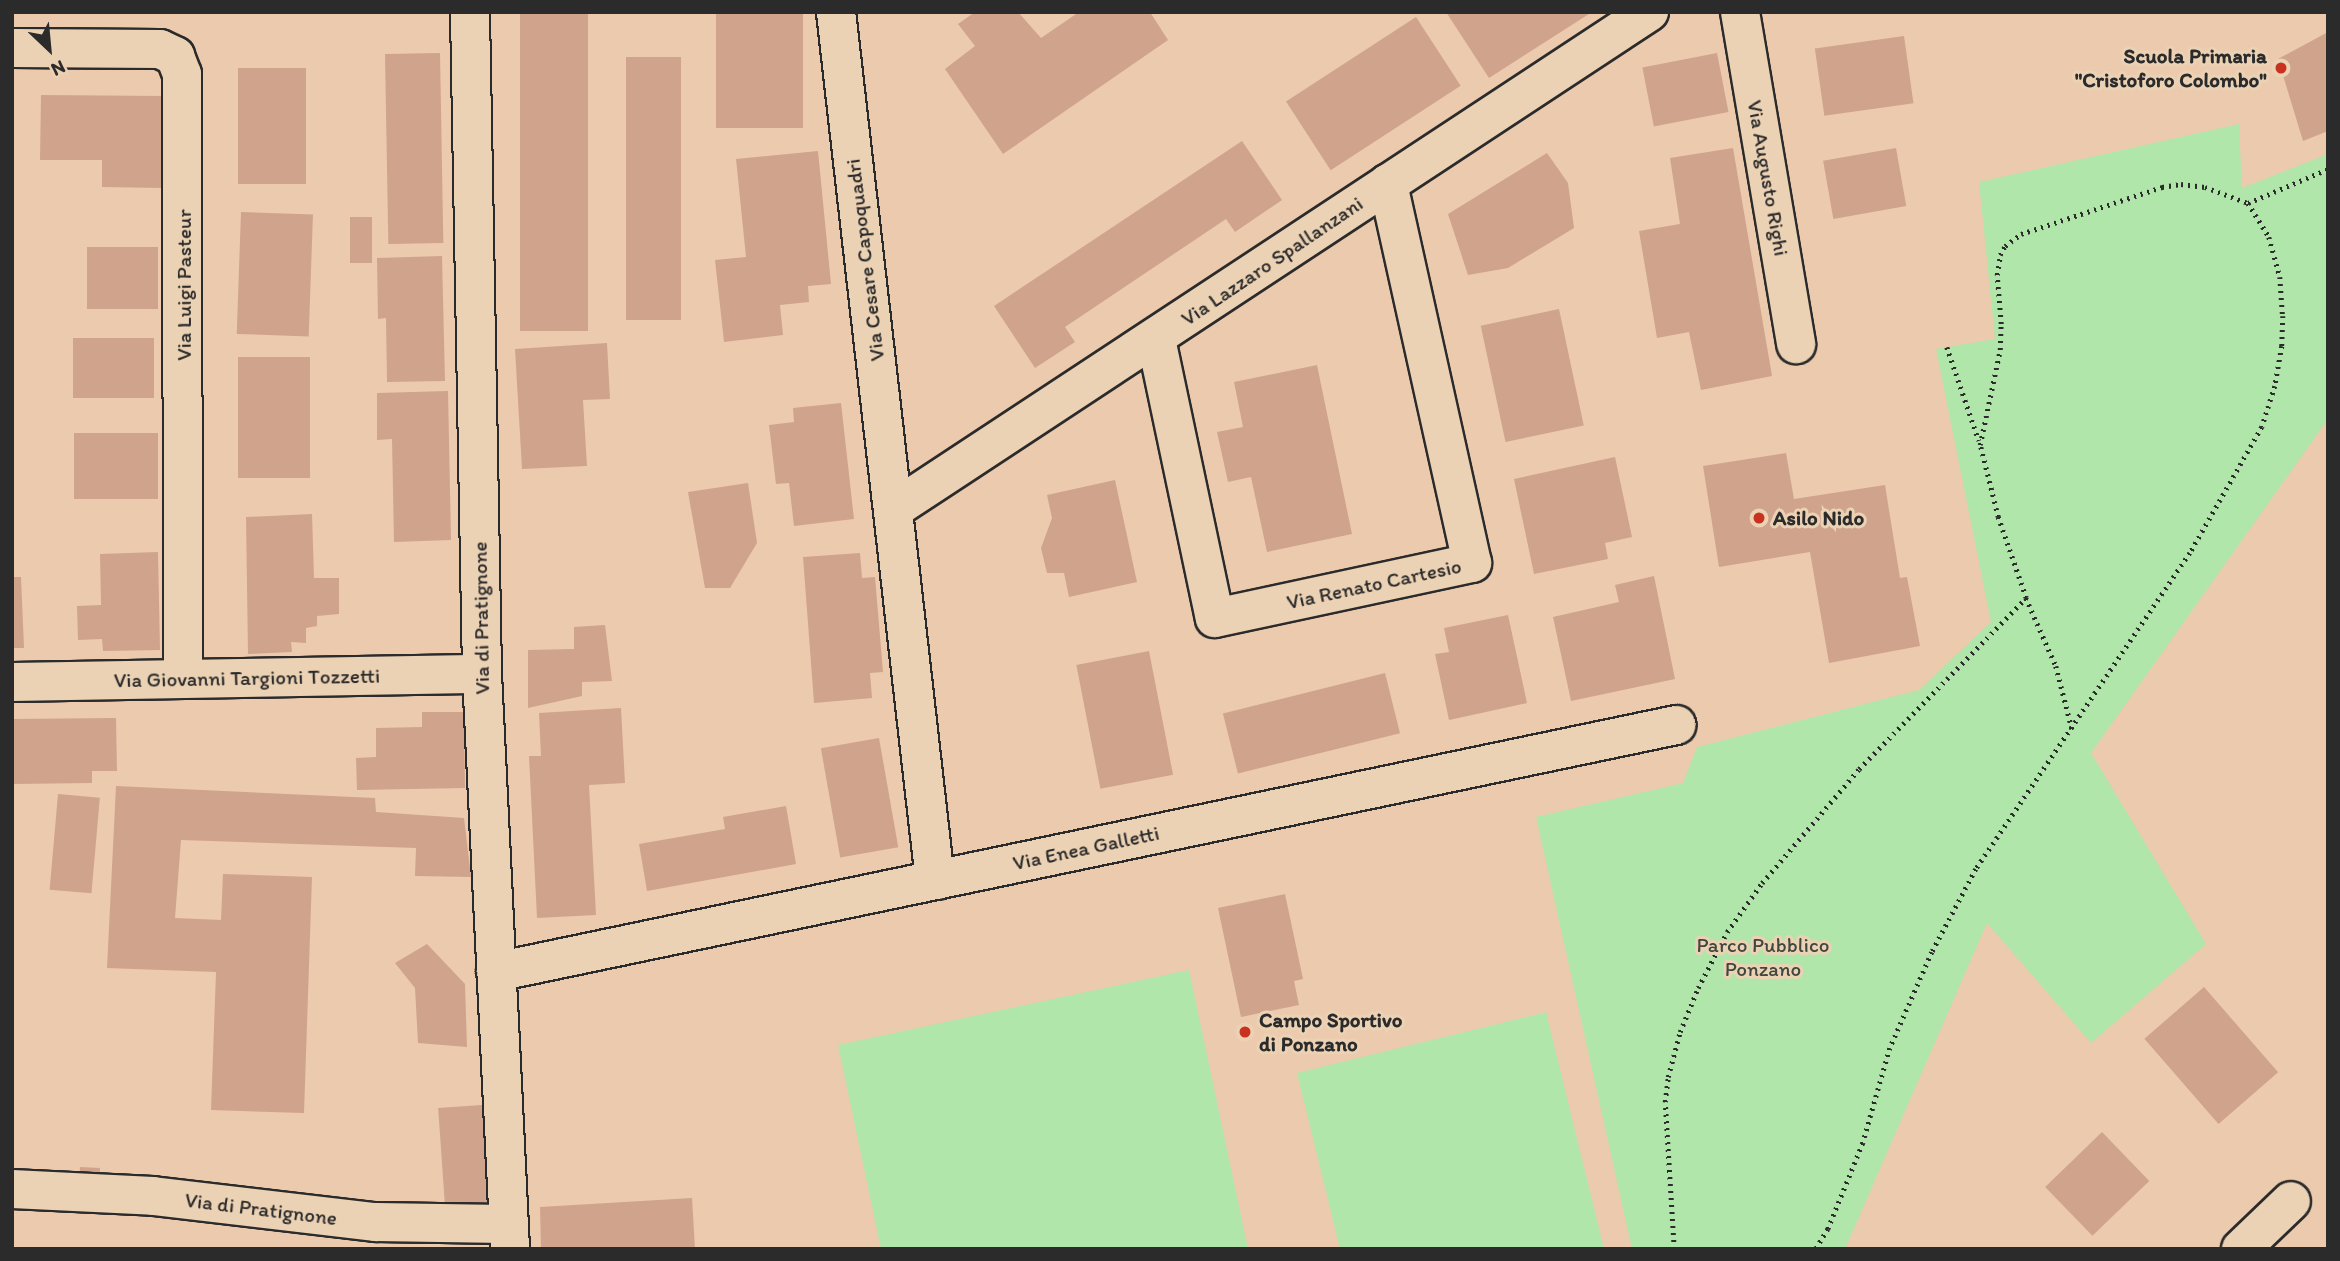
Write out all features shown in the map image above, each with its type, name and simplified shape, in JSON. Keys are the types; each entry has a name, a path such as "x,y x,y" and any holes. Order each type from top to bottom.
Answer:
{"street":[{"name":"Via di Pratignone","path":"12,1189 153,1196 510,1236 482,674 470,12"},
{"name":"Via Cesare Capoquadri","path":"836,12 935,880"},
{"name":"Via Lazzaro Spallanzani","path":"894,509 1649,12"},
{"name":"Via Augusto Righi","path":"1740,12 1796,344"},
{"name":"Via Luigi Pasteur","path":"12,48 160,49 175,56 182,74 183,679"},
{"name":"Via Renato Cartesio","path":"1156,339 1215,618 1472,563 1388,183"},
{"name":"Via Giovanni Targioni Tozzetti","path":"12,682 482,674"},
{"name":"Via Enea Galletti","path":"496,972 1676,725"},
{"path":"2241,1249 2291,1201"}],"path":[{"path":"2248,203 2328,169"},
{"path":"1816,1249 1828,1228 1863,1143 1890,1048 1932,952 1976,869 2190,553 2262,426 2275,386 2282,346 2283,316 2280,276 2269,237 2248,203 2205,187 2181,184 2162,187 2021,234 2005,246 2000,255 1997,275 2000,350 1980,445"},
{"path":"1947,347 1980,445 1998,517 2026,598 2056,666 2073,729"},
{"path":"1674,1249 1665,1102 1668,1077 1689,1010 1727,932 1762,883 1858,769 2026,598"}],"green space":[{"name":"Parco Pubblico Ponzano","path":"2239,124 2242,188 2328,154 2328,419 2091,753 2206,944 2091,1043 1987,923 1845,1249 1632,1249 1536,817 1683,783 1697,747 1919,690 1991,622 1936,349 1995,339 1979,182"},
{"path":"1189,970 1248,1249 881,1249 838,1045"},
{"path":"1546,1012 1604,1249 1340,1249 1297,1073"}],"building":[{"path":"520,12 588,12 588,331 520,331"},
{"path":"716,12 803,12 803,128 716,128"},
{"path":"975,12 1018,12 1041,38 1079,12 1150,12 1168,40 1003,154 945,69 975,46 958,24"},
{"path":"1446,12 1592,12 1489,78"},
{"path":"1416,17 1461,86 1331,170 1286,101"},
{"path":"2328,32 2328,131 2303,141 2278,59"},
{"path":"1904,36 1913,103 1824,116 1815,49"},
{"path":"440,53 443,243 388,244 385,54"},
{"path":"1717,53 1728,112 1654,126 1642,68"},
{"path":"626,57 681,57 681,320 626,320"},
{"path":"238,68 306,68 306,184 238,184"},
{"path":"41,95 164,96 163,188 102,187 102,160 40,160"},
{"path":"1242,141 1282,200 1235,232 1226,219 1065,327 1075,342 1035,368 994,306"},
{"path":"1733,148 1772,376 1701,390 1689,332 1657,338 1639,231 1680,224 1670,158"},
{"path":"1896,148 1906,206 1833,219 1823,161"},
{"path":"818,151 831,284 808,286 809,302 780,305 783,335 724,342 715,260 746,257 736,159"},
{"path":"1547,153 1568,183 1574,228 1508,268 1468,275 1448,214"},
{"path":"241,212 313,215 309,336 237,334"},
{"path":"350,217 372,217 372,263 350,263"},
{"path":"87,247 158,247 158,309 87,309"},
{"path":"442,256 445,381 387,382 386,318 378,319 377,258"},
{"path":"1559,309 1584,425 1505,442 1481,326"},
{"path":"73,338 154,338 154,398 73,398"},
{"path":"607,343 610,399 583,400 587,466 522,469 515,349"},
{"path":"238,357 310,357 310,478 238,478"},
{"path":"1317,365 1352,534 1267,552 1251,477 1228,482 1217,432 1243,427 1234,382"},
{"path":"448,391 451,540 394,542 392,439 377,440 377,393"},
{"path":"841,403 854,519 794,526 789,483 776,484 769,425 794,422 793,408"},
{"path":"74,433 158,433 158,499 74,499"},
{"path":"1786,453 1794,499 1885,485 1900,578 1907,577 1920,646 1829,663 1810,552 1719,567 1703,466"},
{"path":"1615,457 1632,537 1605,543 1608,559 1534,574 1514,479"},
{"path":"1115,480 1137,582 1069,597 1064,573 1047,573 1041,548 1052,518 1047,495"},
{"path":"748,483 757,543 730,588 705,588 688,492"},
{"path":"312,514 314,578 339,578 339,614 317,616 317,626 306,628 306,643 291,642 292,652 248,654 246,517"},
{"path":"158,552 160,650 103,651 102,639 78,640 77,606 101,605 100,554"},
{"path":"860,553 862,578 875,577 883,672 870,673 872,698 814,703 803,557"},
{"path":"1654,576 1675,679 1571,701 1553,617 1619,602 1615,585"},
{"path":"12,577 21,577 24,648 12,648"},
{"path":"1508,615 1527,703 1449,720 1435,654 1449,652 1444,628"},
{"path":"605,625 612,681 582,682 582,696 528,708 528,650 574,649 574,627"},
{"path":"1149,651 1173,775 1100,789 1076,665"},
{"path":"1385,673 1400,733 1238,774 1223,713"},
{"path":"621,708 625,783 589,785 596,915 537,918 529,756 541,756 539,713"},
{"path":"422,712 464,712 465,788 357,790 356,758 376,757 376,728 422,727"},
{"path":"116,718 117,771 92,771 92,783 12,784 12,719"},
{"path":"879,738 898,847 840,858 821,748"},
{"path":"116,786 375,798 376,812 464,818 471,877 415,876 416,848 181,840 175,918 221,920 223,874 312,877 304,1113 211,1110 216,972 107,968"},
{"path":"58,794 100,798 91,893 50,890"},
{"path":"786,806 796,864 647,891 639,844 725,829 723,817"},
{"path":"1285,894 1303,979 1294,981 1299,1005 1241,1017 1218,908"},
{"path":"427,944 465,984 467,1047 418,1043 415,988 395,963"},
{"path":"2204,987 2278,1072 2219,1124 2144,1039"},
{"path":"496,1104 503,1209 445,1213 438,1108"},
{"path":"2102,1132 2149,1181 2092,1236 2045,1187"},
{"path":"80,1167 100,1168 99,1188 79,1187"},
{"path":"692,1198 695,1249 541,1249 540,1207"}],"place":[{"name":"Scuola Primaria \"Cristoforo Colombo\"","path":"2281,68"},
{"name":"Asilo Nido","path":"1759,518"},
{"name":"Campo Sportivo di Ponzano","path":"1245,1032"}]}
